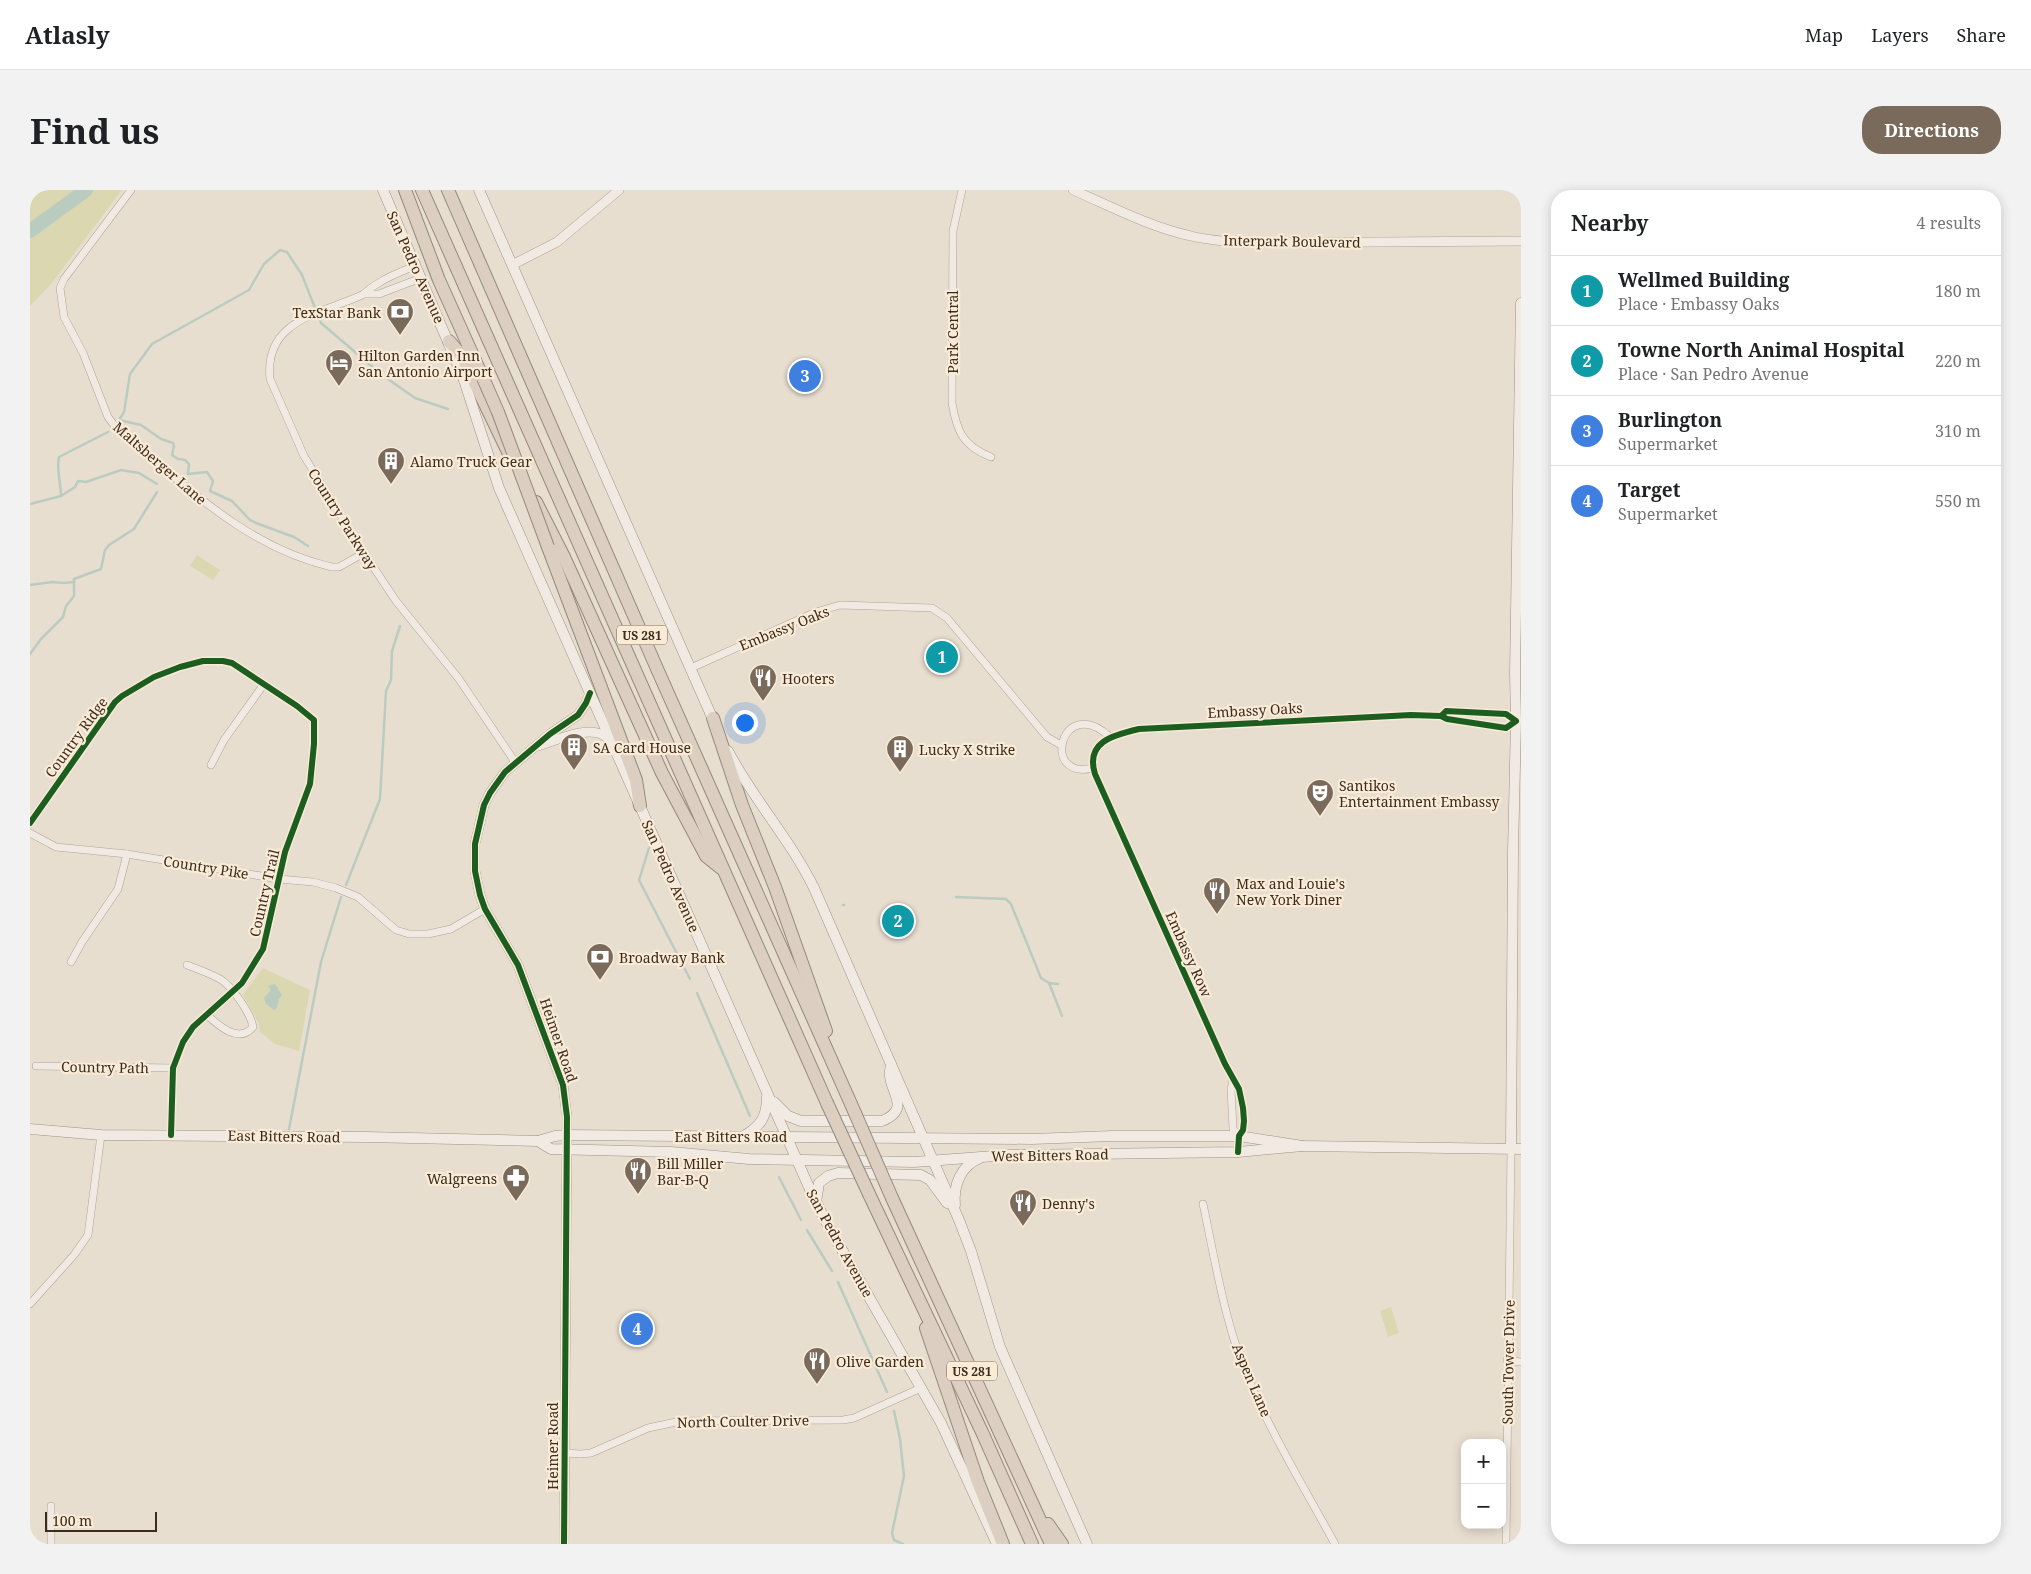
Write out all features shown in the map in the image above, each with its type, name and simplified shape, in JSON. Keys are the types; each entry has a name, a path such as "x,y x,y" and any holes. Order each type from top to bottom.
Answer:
{"highway":[{"path":"405,190 439,280 498,412 636,780 640,806"},
{"name":"US 281","path":"422,190 827,1103 982,1432 1032,1544"},
{"name":"US 281","path":"448,190 850,1104 1051,1544"},
{"path":"449,341 462,356 492,421 560,548 666,781 706,856 723,870"},
{"path":"713,718 742,805 769,871 820,1011 839,1079"},
{"path":"917,1296 933,1353 975,1475 1003,1544"},
{"path":"1036,1509 1062,1544"}],"main road":[{"name":"San Pedro Avenue","path":"383,190 464,377 499,488 816,1203 947,1434 997,1544"},
{"path":"479,190 713,718 738,770 778,827 805,870 934,1160 973,1258 1000,1347 1087,1544"},
{"path":"1516,1149 1512,852 1516,721 1515,673 1521,303"},
{"path":"767,1094 786,1114 801,1121 882,1121 891,1116 897,1104 896,1094 890,1077 891,1063"},
{"path":"745,1135 757,1127 764,1118 767,1094"},
{"name":"East Bitters Road","path":"30,1129 101,1134 538,1141 567,1135 924,1138"},
{"name":"West Bitters Road","path":"924,1138 1032,1139 1112,1136 1238,1136 1302,1146"},
{"name":"East Bitters Road","path":"538,1141 551,1149 671,1152 749,1159 797,1160"},
{"name":"West Bitters Road","path":"797,1160 914,1162 986,1156 1238,1152 1302,1146 1516,1149"},
{"path":"959,1220 955,1198 958,1180 971,1163 986,1156"},
{"path":"816,1203 819,1183 826,1177 834,1174 915,1174 930,1180 959,1220"}],"street":[{"name":"Maltsberger Lane","path":"131,190 64,279 60,288 64,317 83,353 108,417 117,429 244,531 291,553 332,567 339,567 364,553"},
{"path":"512,265 557,242 619,190"},
{"name":"Park Central","path":"962,190 953,231 952,402 957,424 965,440 976,451 991,457"},
{"name":"Interpark Boulevard","path":"1073,190 1163,229 1222,241 1262,243 1521,241"},
{"name":"Country Parkway","path":"415,266 376,284 364,294 304,318 290,326 276,342 271,352 268,368 270,379 304,456 364,553 396,601 459,679 515,762"},
{"name":"Country Parkway","path":"364,294 379,294 420,278"},
{"name":"Embassy Oaks","path":"691,668 816,612 840,605 932,608 947,618 1046,737 1061,745 1063,757 1070,766 1078,770 1093,768"},
{"name":"Country Ridge","path":"30,824 115,702 146,681 187,665 203,661 223,661 232,663 264,684"},
{"path":"211,765 224,740 264,684"},
{"name":"Country Trail","path":"171,1135 174,1068 183,1042 193,1027 233,992 250,973 263,949 285,852 310,784 314,762 314,720 264,684"},
{"name":"Heimer Road","path":"564,1544 567,1117 563,1085 518,965 485,909 480,895 475,871 476,832 480,816 490,793 515,762 538,746 550,734 578,715 590,693"},
{"name":"Embassy Oaks","path":"1110,737 1139,729 1411,715 1441,716 1447,720 1506,728 1516,721 1506,714 1446,711 1441,716"},
{"path":"1061,745 1064,735 1073,727 1082,724 1093,724 1102,729 1110,737 1096,748 1092,759 1093,768"},
{"name":"Heimer Road","path":"538,746 592,731 606,736 612,744"},
{"name":"Embassy Row","path":"1093,768 1233,1080 1239,1089 1243,1108 1243,1130 1238,1136"},
{"name":"Country Pike","path":"30,832 56,847 126,854 279,879 313,882 336,888 358,897 396,930 410,934 428,934 451,930 485,909"},
{"path":"71,962 82,942 118,889 126,854"},
{"path":"187,965 221,980 233,992 252,1021 253,1027 248,1033 242,1035 222,1029 207,1015"},
{"name":"Country Path","path":"36,1066 174,1068"},
{"name":"Embassy Row","path":"1233,1080 1231,1089 1233,1129 1238,1136 1238,1152"},
{"path":"30,1304 74,1255 88,1235 101,1134"},
{"name":"South Tower Drive","path":"1506,1544 1507,1360 1516,1149"},
{"name":"Aspen Lane","path":"1203,1204 1225,1310 1250,1382 1266,1417 1335,1544"},
{"path":"1507,1360 1521,1362"},
{"name":"North Coulter Drive","path":"564,1453 582,1454 591,1452 663,1423 681,1421 834,1420 854,1418 921,1388"},
{"path":"51,1506 51,1544"}],"shaded area":[{"path":"30,190 122,190 52,283 30,306"},
{"path":"197,555 220,570 213,580 190,566"},
{"path":"263,968 310,990 299,1051 275,1044 260,1032 259,1024 243,995"},
{"path":"275,984 282,995 277,1008 274,1010 266,1004 264,998 271,990 268,986"},
{"path":"1391,1307 1399,1333 1388,1337 1380,1311"}],"waterway":[{"path":"30,231 86,190"},
{"path":"308,546 294,537 250,520 232,501 210,491 213,481 207,472 188,474 189,464 185,460 178,459 172,455 173,443 161,439 141,425 119,420 124,412 130,374 152,344 249,290 264,264 280,250 287,252 302,275 321,323 382,375 415,398 448,409"},
{"path":"30,504 61,496 58,467 59,457 108,432"},
{"path":"61,496 75,487 78,481 86,482 121,470 139,473 157,484"},
{"path":"30,654 41,639 63,617 66,606 74,596 74,579 101,569 105,550 109,545 134,529 157,492"},
{"path":"30,585 74,582"},
{"path":"346,885 380,799 386,691 391,680 392,651 400,626"},
{"path":"649,848 639,880 690,979"},
{"path":"289,1129 321,962 341,897"},
{"path":"956,897 1006,899 1011,904 1041,978 1049,983 1062,1016"},
{"path":"1049,983 1058,984"},
{"path":"697,993 750,1116"},
{"path":"779,1177 801,1220"},
{"path":"807,1230 832,1271"},
{"path":"838,1282 887,1392"},
{"path":"894,1411 900,1439 904,1476 892,1533 894,1540 903,1544"}],"cycle path":[{"path":"30,823 115,702 154,677 180,667 203,661 232,663 297,706 314,720 310,784 285,852 263,949 242,983 193,1027 183,1042 173,1068 171,1135"},
{"path":"564,1544 567,1117 563,1085 518,965 485,909 475,871 475,844 484,805 505,772 550,734 578,715 590,693"},
{"path":"1238,1152 1239,1136 1243,1130 1244,1121 1239,1089 1225,1064 1095,774 1094,754 1098,747 1111,737 1139,729 1411,715 1441,716 1447,719 1506,728 1516,721 1506,714 1446,711 1441,716"}],"place":[{"name":"TexStar Bank","path":"400,336"},
{"name":"Burlington","path":"805,376"},
{"name":"Hilton Garden Inn San Antonio Airport","path":"339,387"},
{"name":"Alamo Truck Gear","path":"391,485"},
{"name":"Wellmed Building","path":"942,657"},
{"name":"Hooters","path":"763,702"},
{"name":"SA Card House","path":"574,771"},
{"name":"Lucky X Strike","path":"900,773"},
{"name":"Santikos Entertainment Embassy","path":"1320,817"},
{"name":"Max and Louie's New York Diner","path":"1217,915"},
{"name":"Towne North Animal Hospital","path":"898,921"},
{"name":"Broadway Bank","path":"600,981"},
{"name":"Bill Miller Bar-B-Q","path":"638,1195"},
{"name":"Walgreens","path":"516,1202"},
{"name":"Denny's","path":"1023,1227"},
{"name":"Target","path":"637,1329"},
{"name":"Olive Garden","path":"817,1385"}]}
